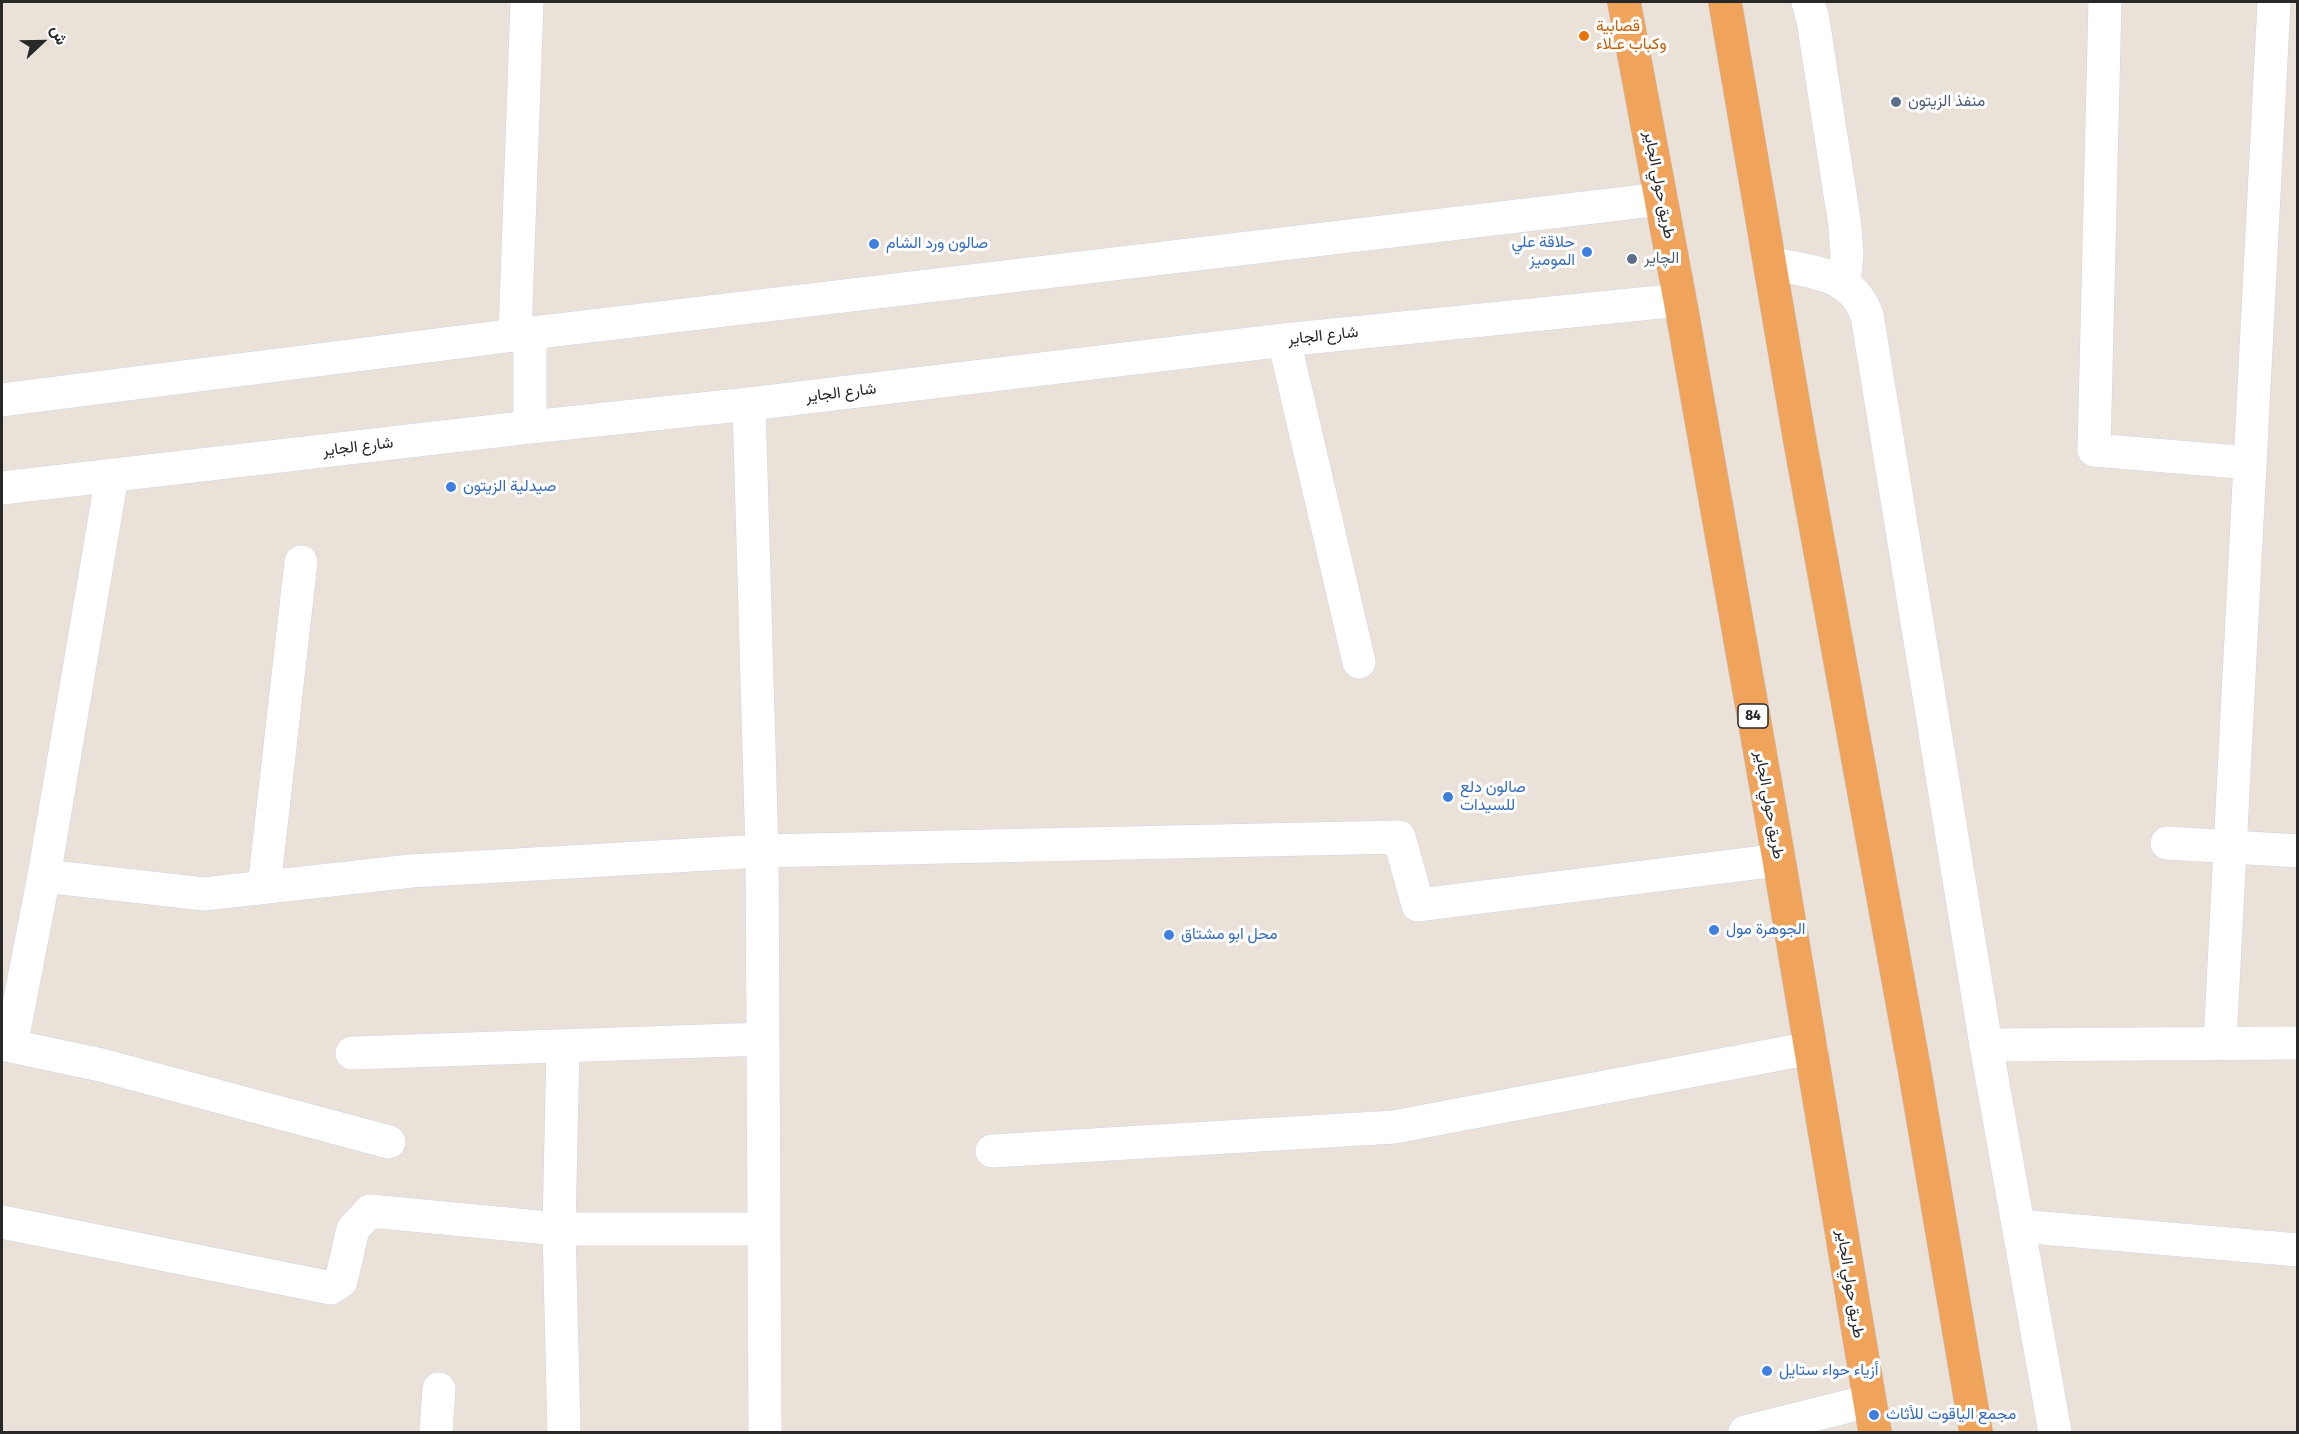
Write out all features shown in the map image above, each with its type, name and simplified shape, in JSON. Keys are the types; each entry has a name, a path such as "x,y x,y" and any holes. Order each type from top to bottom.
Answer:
{"highway":[{"name":"طريق حولي الجاير","path":"1624,2 1680,300 1779,860 1875,1432"},
{"path":"1725,2 1803,459 1914,1067 1976,1432"}],"street":[{"path":"527,2 523,335 530,427"},
{"path":"1808,2 1813,20 1845,226 1847,255 1844,283"},
{"path":"2105,2 2094,450 2250,464"},
{"path":"2220,1042 2274,2"},
{"path":"2,400 523,335 1661,199"},
{"path":"1770,263 1832,277 1844,283 1859,297 1867,315 1986,1045 2055,1432"},
{"name":"شارع الجاير","path":"2,488 748,404 1284,340 1680,300"},
{"path":"1284,340 1359,662"},
{"path":"748,404 762,851 765,1432"},
{"path":"112,476 44,876 6,1045 101,1065 389,1142"},
{"path":"264,887 301,562"},
{"path":"44,876 204,894 411,871 762,851 1399,837 1418,905 1779,860"},
{"path":"2167,843 2298,851"},
{"path":"352,1053 763,1039"},
{"path":"1986,1045 2298,1043"},
{"path":"563,1046 559,1229 564,1432"},
{"path":"993,1151 1394,1127 1811,1048"},
{"path":"2,1222 331,1288 341,1281 353,1229 370,1211 559,1229 764,1229"},
{"path":"2019,1226 2298,1250"},
{"path":"436,1432 439,1389"},
{"path":"1745,1432 1869,1401"}],"place":[{"name":"قصابية وكباب عـلاء","path":"1584,36"},
{"name":"منفذ الزيتون","path":"1896,102"},
{"name":"صالون ورد الشام","path":"874,244"},
{"name":"حلاقة علي الموميز","path":"1587,252"},
{"name":"الچاير","path":"1632,259"},
{"name":"صيدلية الزيتون","path":"451,487"},
{"name":"صالون دلع للسيدات","path":"1448,797"},
{"name":"الجوهرة مول","path":"1714,930"},
{"name":"محل ابو مشتاق","path":"1169,935"},
{"name":"أزياء حواء ستايل","path":"1767,1371"},
{"name":"مجمع الياقوت للأثاث","path":"1874,1415"}]}
